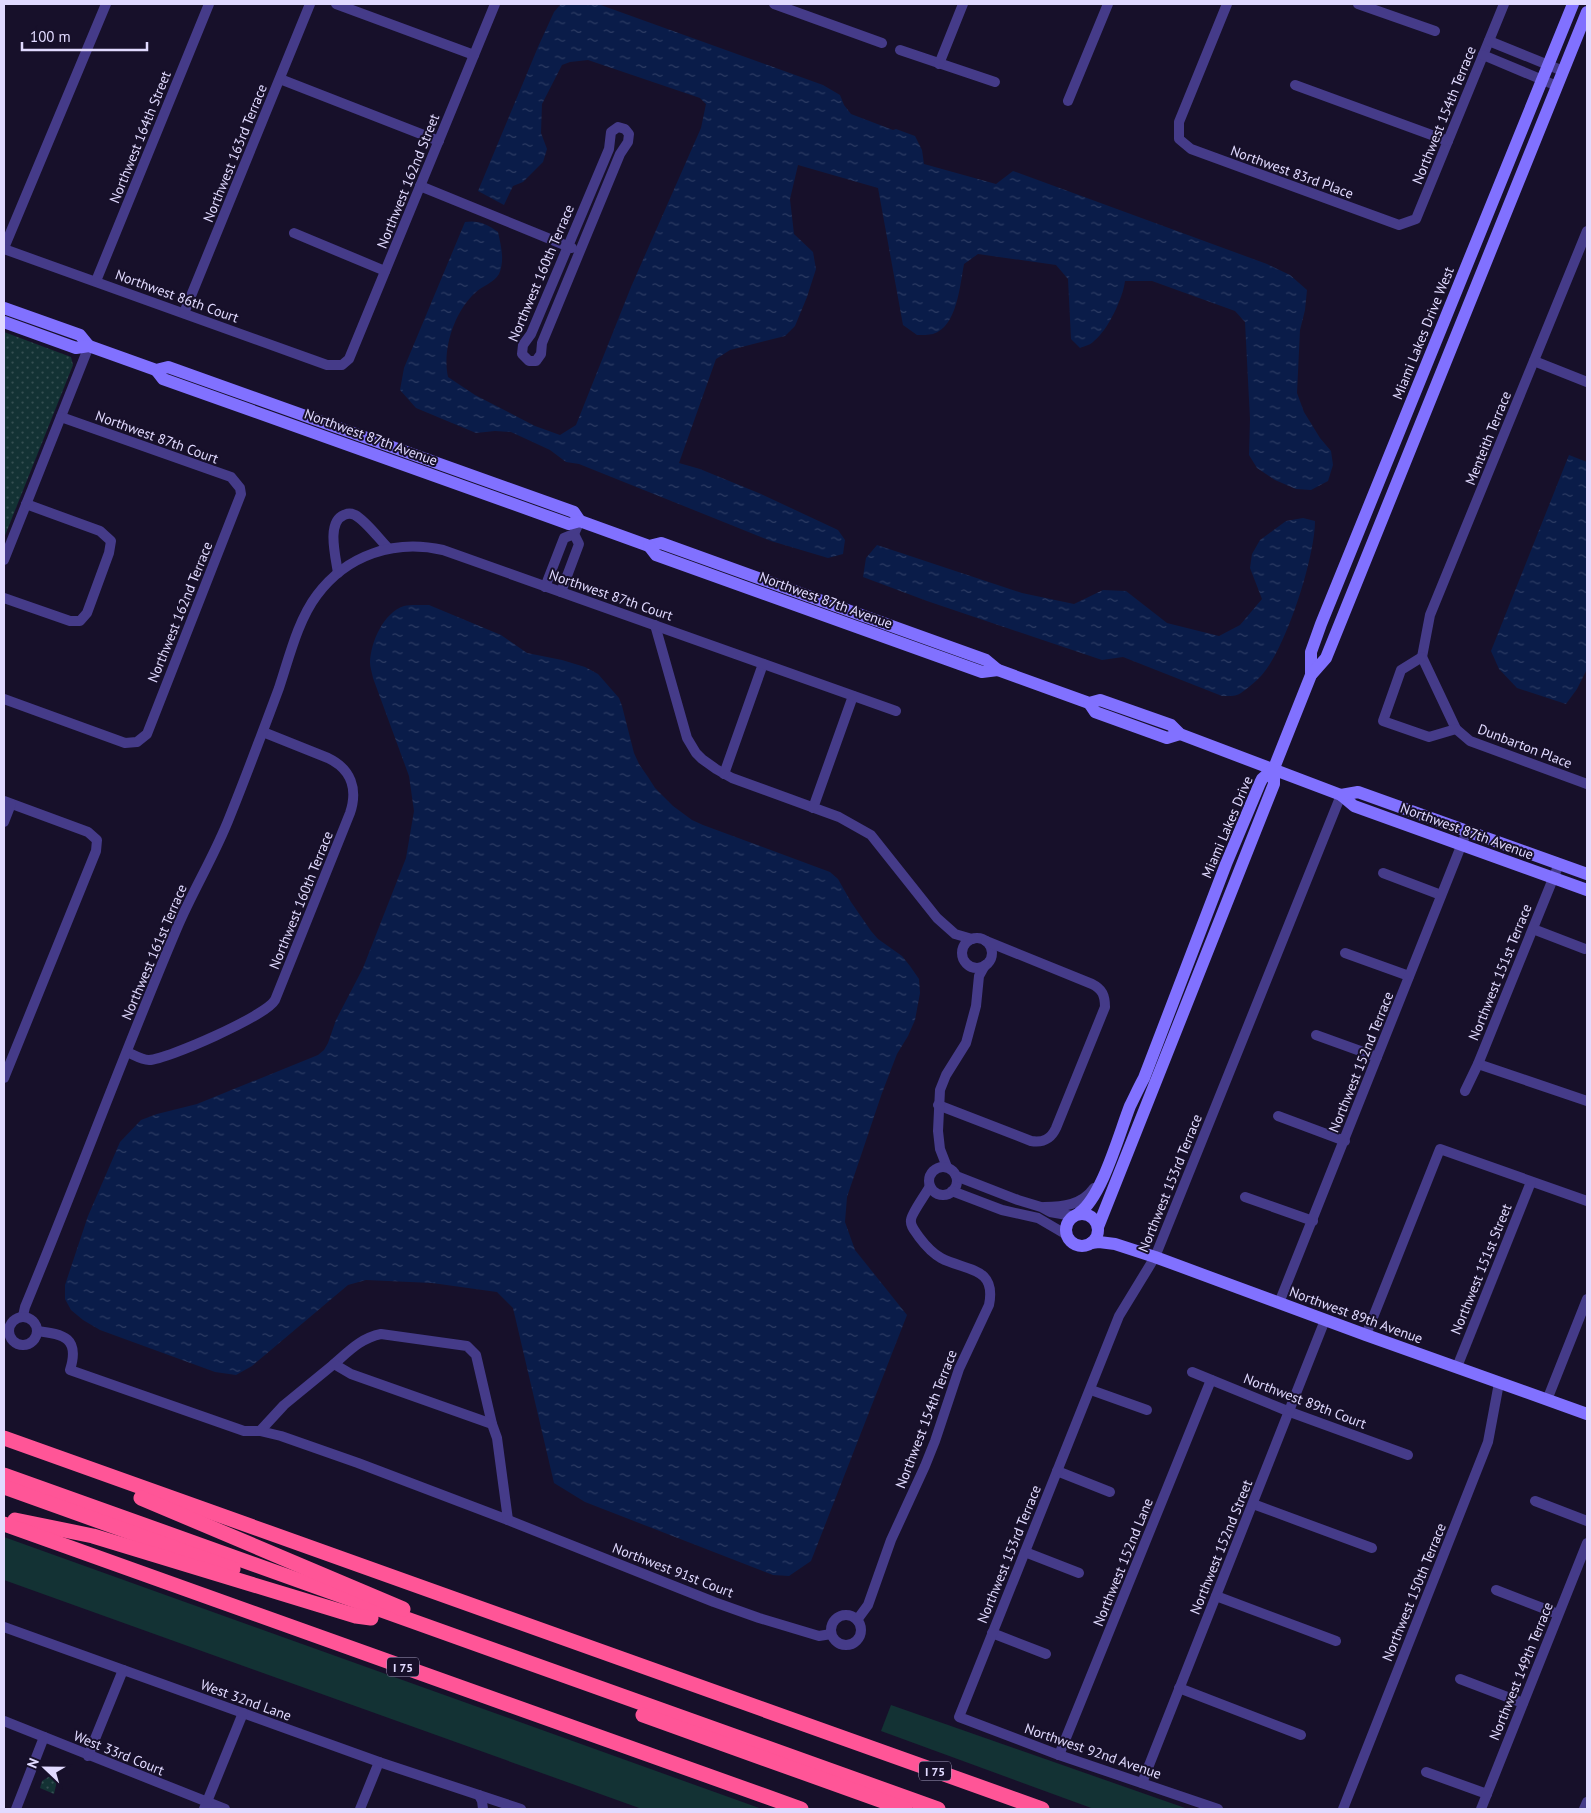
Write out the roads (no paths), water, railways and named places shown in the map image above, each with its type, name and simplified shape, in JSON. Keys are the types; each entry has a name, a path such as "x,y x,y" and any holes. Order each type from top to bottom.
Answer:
{"highway":[{"name":"I 75","path":"4,1438 1042,1809"},
{"path":"4,1476 938,1809"},
{"path":"115,1479 139,1497 355,1587 504,1655"},
{"path":"4,1487 905,1809"},
{"path":"4,1518 93,1536 356,1616 372,1618"},
{"name":"I 75","path":"4,1524 801,1809"}],"street":[{"path":"4,248 106,4"},
{"name":"Northwest 164th Street","path":"96,281 209,4"},
{"name":"Northwest 163rd Terrace","path":"184,313 310,4"},
{"path":"336,4 474,55"},
{"name":"Northwest 162nd Street","path":"342,365 349,359 495,4"},
{"path":"774,4 882,43"},
{"path":"938,64 963,4"},
{"path":"1068,101 1108,4"},
{"name":"Northwest 83rd Place","path":"1227,4 1178,122 1179,139 1191,149 1399,225"},
{"path":"1358,4 1435,31"},
{"name":"Northwest 154th Terrace","path":"1399,225 1416,219 1504,4"},
{"name":"Miami Lakes Drive West","path":"1311,675 1311,652 1318,634 1572,4"},
{"name":"Miami Lakes Drive West","path":"1274,768 1311,675 1326,658 1587,12"},
{"path":"1489,41 1563,71"},
{"path":"900,50 995,82"},
{"path":"1483,56 1558,86"},
{"path":"280,79 439,141"},
{"path":"1295,85 1448,141"},
{"name":"Northwest 160th Terrace","path":"618,127 625,129 629,134 628,142 620,154 579,251 542,344 541,354 536,361 529,360 522,354 523,345 531,334 567,246 609,149 611,132 618,127"},
{"path":"420,186 579,251"},
{"name":"Menteith Terrace","path":"1422,657 1430,615 1587,231"},
{"path":"294,233 386,271"},
{"name":"Northwest 86th Court","path":"4,248 327,365 342,365"},
{"name":"Northwest 87th Avenue","path":"4,308 80,335 89,346"},
{"name":"Northwest 87th Avenue","path":"4,322 76,348 89,346 156,370 168,367 258,398 574,512 580,521 648,546 661,543 986,660 998,670 1089,703 1100,700 1172,726 1180,734 1341,794 1354,806 1587,890"},
{"path":"4,560 89,346"},
{"path":"1534,361 1587,382"},
{"name":"Northwest 87th Court","path":"61,417 231,477 240,488"},
{"name":"Northwest 162nd Terrace","path":"4,699 125,743 137,742 147,734 242,494 240,488"},
{"path":"4,598 70,621 80,621 87,612 109,553 111,541 100,531 26,504"},
{"path":"338,573 334,529 336,521 342,515 352,514 359,518 388,548"},
{"path":"545,587 564,538 574,534 580,521"},
{"path":"561,592 578,544 574,534"},
{"name":"Northwest 87th Court","path":"358,560 388,548 425,546 443,550 896,711"},
{"name":"Northwest 161st Terrace","path":"23,1316 179,922 221,839 263,732 306,613 316,596 338,573 358,560"},
{"path":"553,566 568,572"},
{"path":"655,625 687,738 696,753 708,764 741,782 839,817 870,834 932,913 955,934 977,983"},
{"path":"1422,657 1401,670 1383,721 1429,737 1456,729"},
{"name":"Dunbarton Place","path":"1422,657 1456,729 1470,741 1587,784"},
{"path":"724,774 763,664"},
{"path":"814,808 853,696"},
{"name":"Northwest 160th Terrace","path":"127,1052 145,1059 157,1058 219,1034 266,1010 272,1005 353,804 352,783 342,767 328,758 263,732"},
{"name":"Miami Lakes Drive","path":"1076,1215 1086,1209 1095,1196 1131,1105 1144,1078 1199,934 1262,779 1274,768"},
{"name":"Miami Lakes Drive","path":"1098,1229 1274,784 1274,768"},
{"name":"Northwest 87th Avenue","path":"1341,794 1358,792 1587,874"},
{"name":"Northwest 153rd Terrace","path":"958,1717 1091,1390 1119,1316 1156,1257 1341,794"},
{"path":"4,822 7,802 88,832 97,840 96,851 4,1078"},
{"name":"Northwest 152nd Terrace","path":"1279,1303 1467,831"},
{"name":"Northwest 151st Terrace","path":"1465,1091 1478,1064 1559,864"},
{"path":"1383,873 1441,896"},
{"path":"1533,929 1585,949"},
{"path":"938,1105 1031,1141 1046,1140 1056,1128 1105,1007 1102,991 1092,984 1008,949 977,938 972,939 955,934"},
{"path":"963,950 966,943 972,939"},
{"path":"922,1202 930,1186 930,1175 936,1168 940,1149 938,1105 943,1083 966,1043 976,1006 978,976 988,962 992,949 986,941"},
{"path":"967,963 975,967 988,962 1002,953 1017,954"},
{"path":"1345,953 1409,976"},
{"path":"1316,1035 1377,1057"},
{"path":"1478,1064 1587,1101"},
{"path":"1278,1116 1344,1141"},
{"path":"922,1202 939,1194 946,1194 952,1191 956,1185 956,1176 947,1167 940,1149"},
{"path":"1366,1335 1440,1149 1587,1201"},
{"path":"936,1168 947,1167"},
{"path":"952,1191 1002,1210 1038,1218 1067,1235 1072,1243 1077,1245 1091,1243 1097,1235 1098,1229 1094,1218 1084,1213 1076,1215 1050,1212 956,1176"},
{"path":"1041,1207 1061,1207 1079,1201 1092,1191 1101,1179"},
{"name":"Northwest 151st Street","path":"1457,1367 1531,1182"},
{"path":"930,1186 933,1191 939,1194"},
{"path":"1245,1197 1313,1220"},
{"name":"Northwest 154th Terrace","path":"857,1620 868,1605 890,1540 925,1466 959,1369 988,1305 989,1282 974,1270 941,1258 925,1246 911,1226 914,1211 922,1202"},
{"path":"1067,1235 1066,1226 1076,1215"},
{"name":"Northwest 89th Avenue","path":"1098,1229 1115,1244"},
{"name":"Northwest 89th Avenue","path":"1091,1243 1115,1244 1156,1257 1587,1414"},
{"path":"1547,1400 1587,1299"},
{"path":"23,1316 34,1322 37,1331 34,1340 26,1345 12,1341 8,1332 14,1319 23,1316"},
{"name":"Northwest 152nd Street","path":"1142,1783 1325,1320"},
{"name":"Northwest 91st Court","path":"37,1331 60,1335 71,1344 74,1354 70,1370 244,1431 260,1431 281,1436 358,1463 714,1602 819,1636 831,1634"},
{"path":"260,1431 284,1405 356,1345 369,1337 381,1334 467,1346 476,1355 497,1438 508,1520"},
{"path":"334,1364 351,1374 492,1424"},
{"name":"Northwest 89th Court","path":"1192,1372 1290,1412 1408,1455"},
{"name":"Northwest 152nd Lane","path":"1059,1755 1211,1380"},
{"name":"Northwest 150th Terrace","path":"1343,1809 1488,1442 1499,1382"},
{"path":"1091,1390 1147,1410"},
{"path":"1057,1471 1110,1492"},
{"path":"1535,1501 1587,1521"},
{"path":"1253,1504 1372,1548"},
{"name":"Northwest 149th Terrace","path":"1480,1809 1587,1543"},
{"path":"1025,1552 1079,1573"},
{"path":"1496,1590 1558,1614"},
{"path":"1216,1596 1336,1641"},
{"path":"848,1615 857,1620 860,1624 860,1634 855,1642 846,1646 833,1639 831,1624 838,1616 848,1615"},
{"name":"West 32nd Lane","path":"4,1628 379,1762 521,1809"},
{"path":"992,1633 1046,1654"},
{"path":"88,1756 123,1670"},
{"path":"1460,1679 1523,1704"},
{"path":"1180,1688 1301,1735"},
{"path":"206,1806 243,1713"},
{"name":"Northwest 92nd Avenue","path":"958,1717 1059,1755 1218,1809"},
{"name":"West 33rd Court","path":"4,1721 206,1806 225,1809"},
{"path":"16,1809 44,1737"},
{"path":"360,1809 379,1762"},
{"path":"1426,1772 1486,1794"},
{"path":"479,1795 483,1809"},
{"path":"1584,1809 1587,1802"},
{"path":"499,1809 509,1805"}],"water":[{"path":"561,4 598,4 823,85 840,95 844,105 851,114 915,136 922,150 924,164 996,184 1013,171 1267,264 1290,275 1307,290 1300,330 1297,393 1304,412 1320,438 1331,451 1333,465 1328,481 1311,490 1296,489 1275,480 1257,468 1249,455 1250,419 1245,322 1235,311 1152,281 1125,281 1118,305 1109,322 1093,342 1080,348 1071,339 1068,279 1056,265 978,254 964,264 959,294 947,323 941,330 933,334 917,335 903,325 878,188 798,165 790,199 794,234 813,252 816,269 807,297 795,326 785,336 730,350 716,359 679,463 700,469 761,494 838,530 845,540 843,554 828,558 771,541 579,464 566,462 550,450 511,432 476,433 416,408 400,390 404,368 465,222 478,222 498,232 502,264 497,277 475,293 461,310 448,344 448,377 475,395 535,426 560,435 576,425 631,287 701,128 706,104 700,98 588,60 570,62 562,65 542,104 541,133 547,149 543,162 523,182 513,186 504,205 478,191 538,47 554,12"},
{"path":"1569,455 1587,462 1587,669 1577,689 1566,704 1517,688 1499,669 1491,651"},
{"path":"1303,518 1315,521 1314,537 1305,579 1289,625 1280,645 1261,676 1234,696 1222,696 1123,657 1102,660 927,601 863,577 866,558 877,545 1022,593 1074,604 1103,590 1126,591 1167,623 1219,636 1240,625 1262,599 1250,568 1252,554 1260,540 1286,521"},
{"path":"429,605 501,635 527,653 562,660 585,667 598,674 619,698 634,753 639,764 655,788 673,806 692,820 703,825 830,872 838,879 871,931 878,939 902,956 919,979 920,993 915,1020 897,1054 882,1093 847,1197 845,1222 855,1250 907,1315 811,1561 789,1576 773,1575 585,1502 554,1483 513,1308 497,1292 432,1283 366,1280 348,1285 252,1366 236,1375 215,1372 100,1330 71,1310 65,1299 65,1285 88,1216 120,1142 141,1120 197,1104 318,1055 328,1043 336,1020 363,968 406,858 414,811 409,776 373,678 370,662 371,654 379,629 390,615 405,606"}]}
